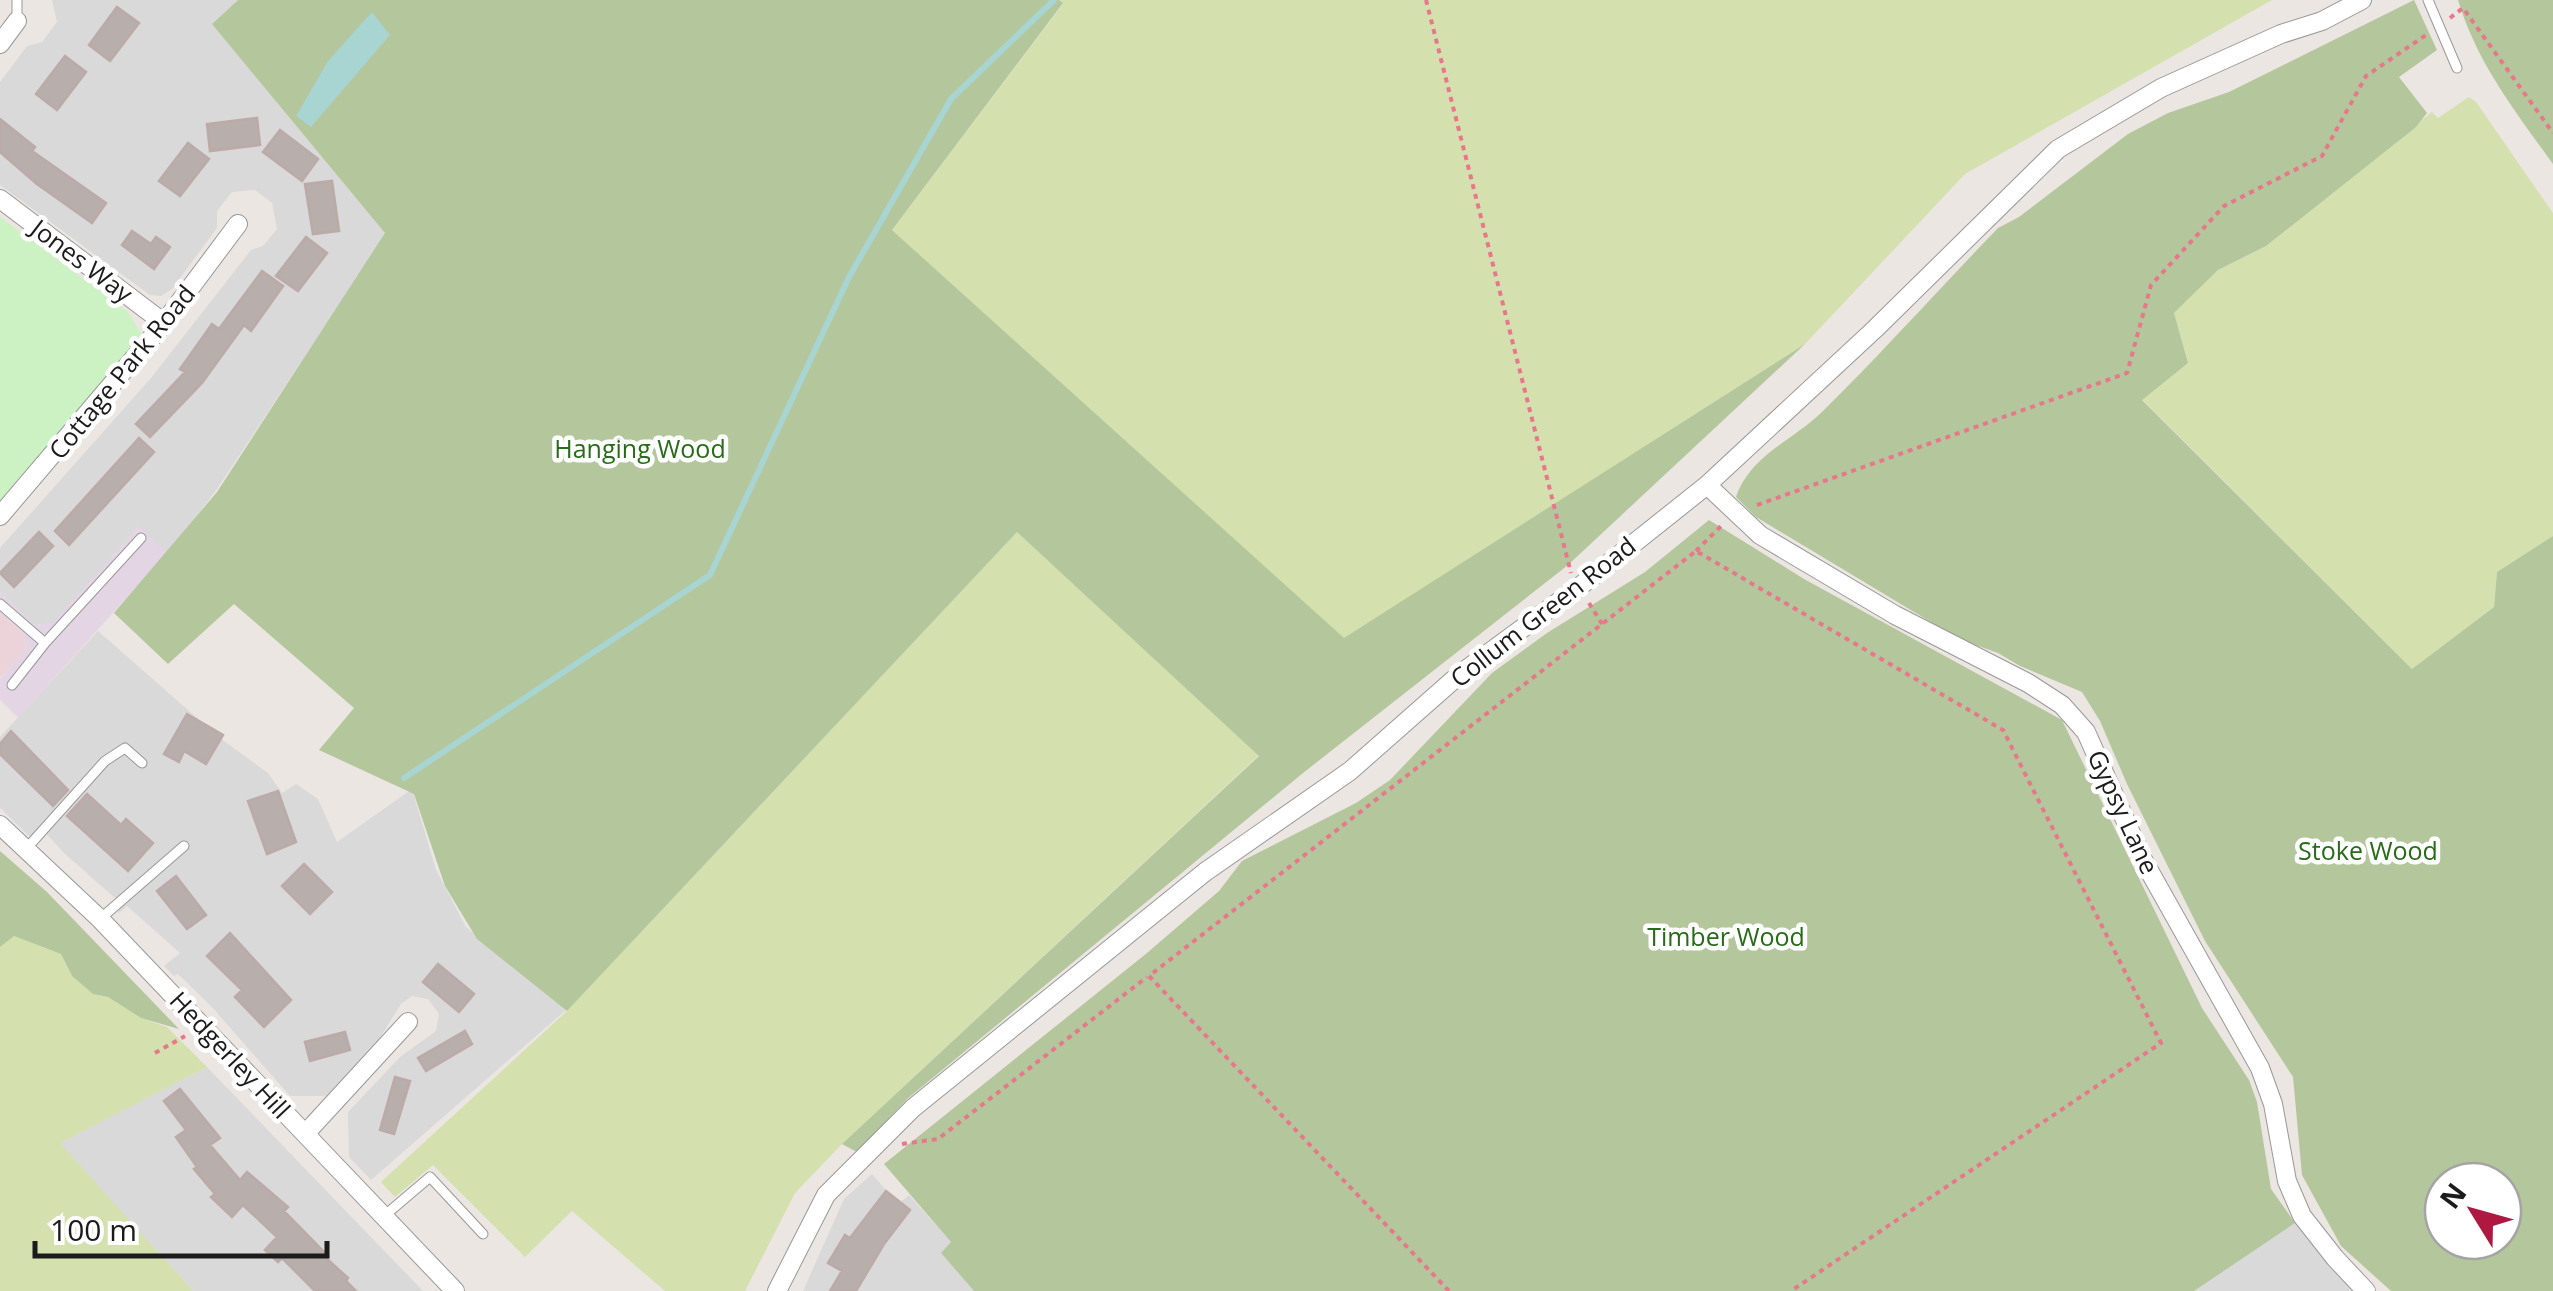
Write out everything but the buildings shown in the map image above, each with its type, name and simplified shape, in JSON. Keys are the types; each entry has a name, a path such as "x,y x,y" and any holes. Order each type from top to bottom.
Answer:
{"street":[{"name":"Collum Green Road","path":"777,1291 826,1195 913,1108 1205,872 1350,771 1460,674 1707,485 1875,329 2058,150 2161,88 2281,34 2322,21 2362,0"},
{"path":"0,44 17,21"},
{"name":"Jones Way","path":"0,200 164,323"},
{"name":"Cottage Park Road","path":"0,516 164,323 238,224"},
{"name":"Gypsy Lane","path":"1707,485 1760,534 1895,615 2028,683 2062,704 2086,732 2142,858 2260,1068 2272,1104 2287,1181 2302,1216 2366,1291"},
{"name":"Hedgerley Hill","path":"0,825 100,919 455,1291"},
{"path":"305,1134 408,1022"}],"lane":[{"path":"17,0 17,21"},
{"path":"2428,0 2457,68"},
{"path":"12,685 45,642 141,538"},
{"path":"0,604 45,642"},
{"path":"26,850 105,761 125,748 142,762"},
{"path":"100,919 184,846"},
{"path":"384,1216 430,1177 483,1234"}],"path":[{"path":"1426,0 1570,573 1602,624"},
{"path":"873,1148 938,1139 1696,551 1734,513 2127,372 2151,285 2224,206 2322,156 2366,76 2463,8 2553,133"},
{"path":"1696,551 2003,730 2161,1043 1791,1291"},
{"path":"1149,976 1449,1291"},
{"path":"155,1053 202,1025"}],"shaded area":[{"path":"52,0 238,0 213,23 388,231 215,492 167,553 138,527 53,623 35,625 0,592 0,548 151,378 251,250 263,246 277,229 272,203 255,190 232,192 217,211 217,228 172,289 161,296 150,295 0,185 0,82 27,46 42,42 57,22"},
{"path":"139,526 167,553 18,718 0,700 0,679 26,649 23,633 0,613 0,592 35,625 52,623"},
{"path":"0,613 23,633 26,650 0,678"},
{"path":"98,631 220,738 268,773 282,793 296,784 318,799 337,842 412,789 436,870 466,927 566,1010 371,1180 349,1157 348,1112 400,1057 436,1031 439,1014 428,999 412,996 401,1004 375,1046 328,1096 290,1096 211,1006 164,966 180,953 127,906 119,913 115,898 43,830 33,840 0,808 0,737"},
{"path":"207,1067 423,1291 193,1291 59,1143"},
{"path":"872,1174 898,1204 909,1195 952,1243 941,1253 974,1291 803,1291 844,1199"},
{"path":"2295,1223 2372,1291 2194,1291 2210,1277"}],"green space":[{"name":"Hanging Wood","path":"238,0 1059,0 1063,3 892,230 1344,638 1805,344 1568,565 1303,773 907,1099 857,1152 842,1144 1259,756 1017,532 567,1011 477,939 445,886 414,794 319,750 354,708 234,604 168,664 114,613 217,492 385,233 212,24"},
{"path":"1059,0 2272,0 1965,174 1805,344 1344,639 892,230 1063,4"},
{"name":"Stoke Wood","path":"2414,0 2437,50 2399,77 2427,113 2416,127 2266,246 2218,270 2174,313 2188,363 2142,400 2412,669 2494,607 2497,572 2553,536 2553,1291 2391,1291 2341,1246 2302,1175 2293,1077 2205,941 2100,721 2082,692 1959,639 1756,517 1736,497 1762,459 1822,412 1998,228 2019,217 2128,134 2168,113 2229,92"},
{"path":"2458,0 2553,0 2553,164 2486,66"},
{"path":"2469,97 2553,213 2553,536 2497,572 2494,607 2412,669 2142,399 2188,363 2174,313 2218,270 2266,246 2432,112 2438,118"},
{"path":"0,217 128,312 144,338 0,506"},
{"name":"Timber Wood","path":"1709,520 1804,579 2062,720 2202,1008 2249,1080 2257,1102 2271,1189 2295,1223 2194,1291 974,1291 941,1253 951,1242 884,1164 1147,953 1219,891 1242,861 1356,803 1390,780 1492,673 1547,633 1645,572"},
{"path":"1017,532 1259,755 842,1144 795,1193 745,1291 665,1291 572,1211 525,1257 433,1165 395,1197 381,1182 567,1011"},
{"path":"0,851 47,892 179,1029 141,1018 108,997 93,994 72,976 61,954 14,936 0,947"},
{"path":"14,936 61,954 72,976 93,994 108,997 141,1018 167,1027 207,1067 60,1143 193,1291 0,1291 0,947"}],"water":[{"path":"372,12 390,35 311,127 296,116 328,61"}],"waterway":[{"path":"404,778 710,575 849,277 951,99 1054,0"}]}
